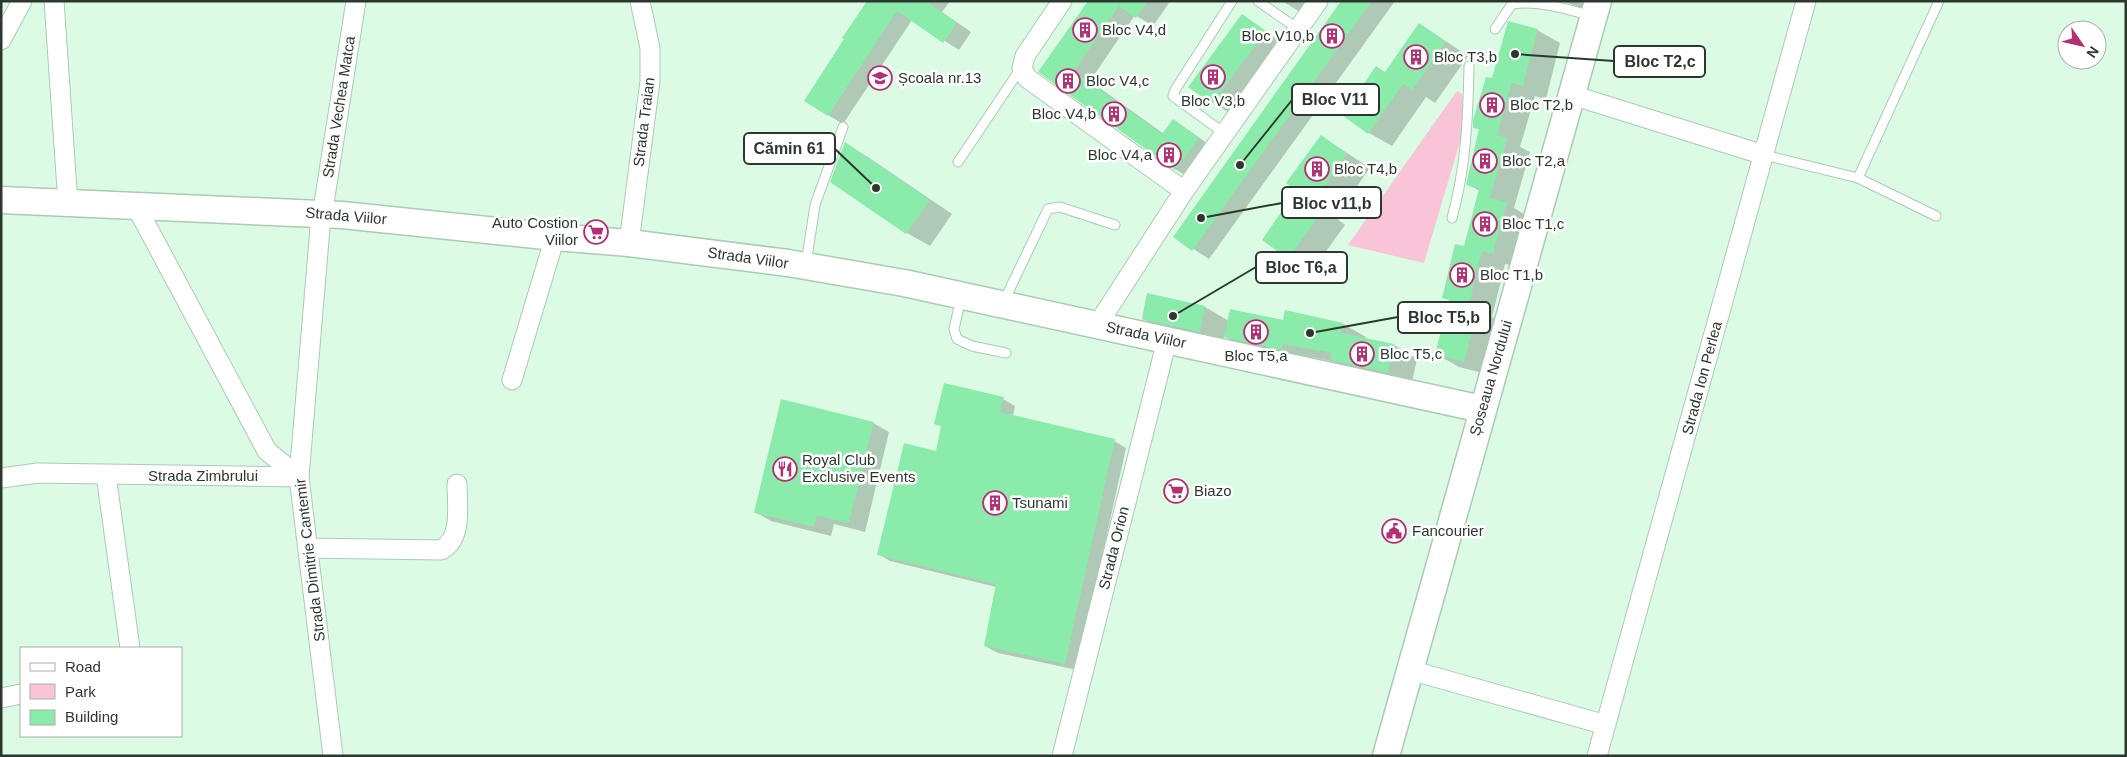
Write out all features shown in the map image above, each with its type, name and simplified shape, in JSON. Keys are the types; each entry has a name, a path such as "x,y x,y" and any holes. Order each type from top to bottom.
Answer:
{"street":[{"path":"1,40 22,1"},
{"path":"54,1 68,204"},
{"name":"Strada Vechea Matca","path":"322,214 356,1"},
{"name":"Strada Traian","path":"629,243 650,81 650,48 640,1"},
{"path":"1062,1 1025,56 1022,68 1027,78 1184,192"},
{"path":"1098,324 1224,133 1318,1"},
{"name":"Strada Ion Perlea","path":"1597,756 1806,1"},
{"name":"Șoseaua Nordului","path":"1386,756 1596,9"},
{"path":"1572,95 1764,155"},
{"name":"Strada Viilor","path":"1,200 322,214 629,243 806,266 962,295 1482,409"},
{"path":"136,206 267,451 299,477"},
{"name":"Strada Dimitrie Cantemir","path":"322,214 299,477 334,756"},
{"path":"512,380 554,237"},
{"name":"Strada Orion","path":"1062,756 1167,340"},
{"name":"Strada Zimbrului","path":"1,478 38,473 299,477"},
{"path":"106,475 130,647"},
{"path":"308,548 441,550 449,546 456,535 457,484"},
{"path":"1410,670 1606,725"},
{"path":"1,698 20,694"}],"lane":[{"path":"1224,133 1173,96 1232,1"},
{"path":"1258,1 1298,29"},
{"path":"1858,178 1939,1"},
{"path":"1495,29 1510,2 1596,9"},
{"path":"1452,218 1461,186 1468,128 1469,66"},
{"path":"958,162 1022,68"},
{"path":"806,266 815,206 843,127"},
{"path":"1764,155 1858,178 1936,216"},
{"path":"1003,304 1048,209 1060,207 1115,225"},
{"path":"962,295 954,329 956,339 972,346 1006,353"}],"green space":[{"path":"1457,91 1462,94 1464,128 1424,263 1348,245"}],"building":[{"path":"867,1 926,1 957,23 943,43 897,11 828,116 804,101"},
{"path":"1088,1 1148,1 1136,18 1119,6 1074,71 1162,134 1173,119 1199,138 1175,170 1038,72"},
{"path":"1341,1 1372,1 1192,251 1173,237"},
{"path":"1242,14 1266,31 1212,104 1188,87"},
{"path":"1508,21 1538,29 1523,86 1512,83 1497,135 1507,138 1490,198 1507,202 1493,254 1482,251 1469,305 1478,307 1464,362 1435,354 1449,300 1442,298 1455,244 1464,246 1479,189 1466,185 1479,129 1473,128 1473,120 1486,77 1492,78"},
{"path":"1419,23 1446,42 1412,90 1403,84 1368,134 1342,115 1376,66 1385,72"},
{"path":"1321,135 1347,154 1312,203 1323,210 1288,259 1262,240 1296,190 1286,183"},
{"path":"845,142 930,200 906,234 830,182"},
{"path":"1147,293 1205,306 1200,332 1142,319"},
{"path":"1230,309 1283,320 1285,310 1343,323 1341,333 1394,344 1388,373 1330,360 1331,353 1283,344 1282,350 1224,337"},
{"name":"Tsunami","path":"944,383 1004,397 1000,412 1115,439 1065,664 984,646 996,584 877,555 904,443 936,451 941,426 934,424"},
{"path":"781,399 874,422 849,523 817,516 814,527 754,513"}],"place":[{"name":"Bloc V4,d","path":"1085,30"},
{"name":"Bloc V10,b","path":"1332,36"},
{"name":"Bloc T2,c","path":"1515,54"},
{"name":"Bloc T3,b","path":"1416,57"},
{"name":"Bloc V3,b","path":"1213,77"},
{"name":"Școala nr.13","path":"880,78"},
{"name":"Bloc V4,c","path":"1068,81"},
{"name":"Bloc T2,b","path":"1492,105"},
{"name":"Bloc V4,b","path":"1114,114"},
{"name":"Bloc V4,a","path":"1169,155"},
{"name":"Bloc T2,a","path":"1485,161"},
{"name":"Bloc V11","path":"1240,165"},
{"name":"Bloc T4,b","path":"1317,169"},
{"name":"Cămin 61","path":"876,188"},
{"name":"Bloc v11,b","path":"1201,218"},
{"name":"Bloc T1,c","path":"1485,224"},
{"name":"Auto Costion Viilor","path":"596,232"},
{"name":"Bloc T1,b","path":"1462,275"},
{"name":"Bloc T6,a","path":"1173,316"},
{"name":"Bloc T5,a","path":"1256,332"},
{"name":"Bloc T5,b","path":"1310,333"},
{"name":"Bloc T5,c","path":"1362,354"},
{"name":"Royal Club Exclusive Events","path":"785,469"},
{"name":"Biazo","path":"1176,491"},
{"name":"Tsunami","path":"995,503"},
{"name":"Fancourier","path":"1394,531"}]}
